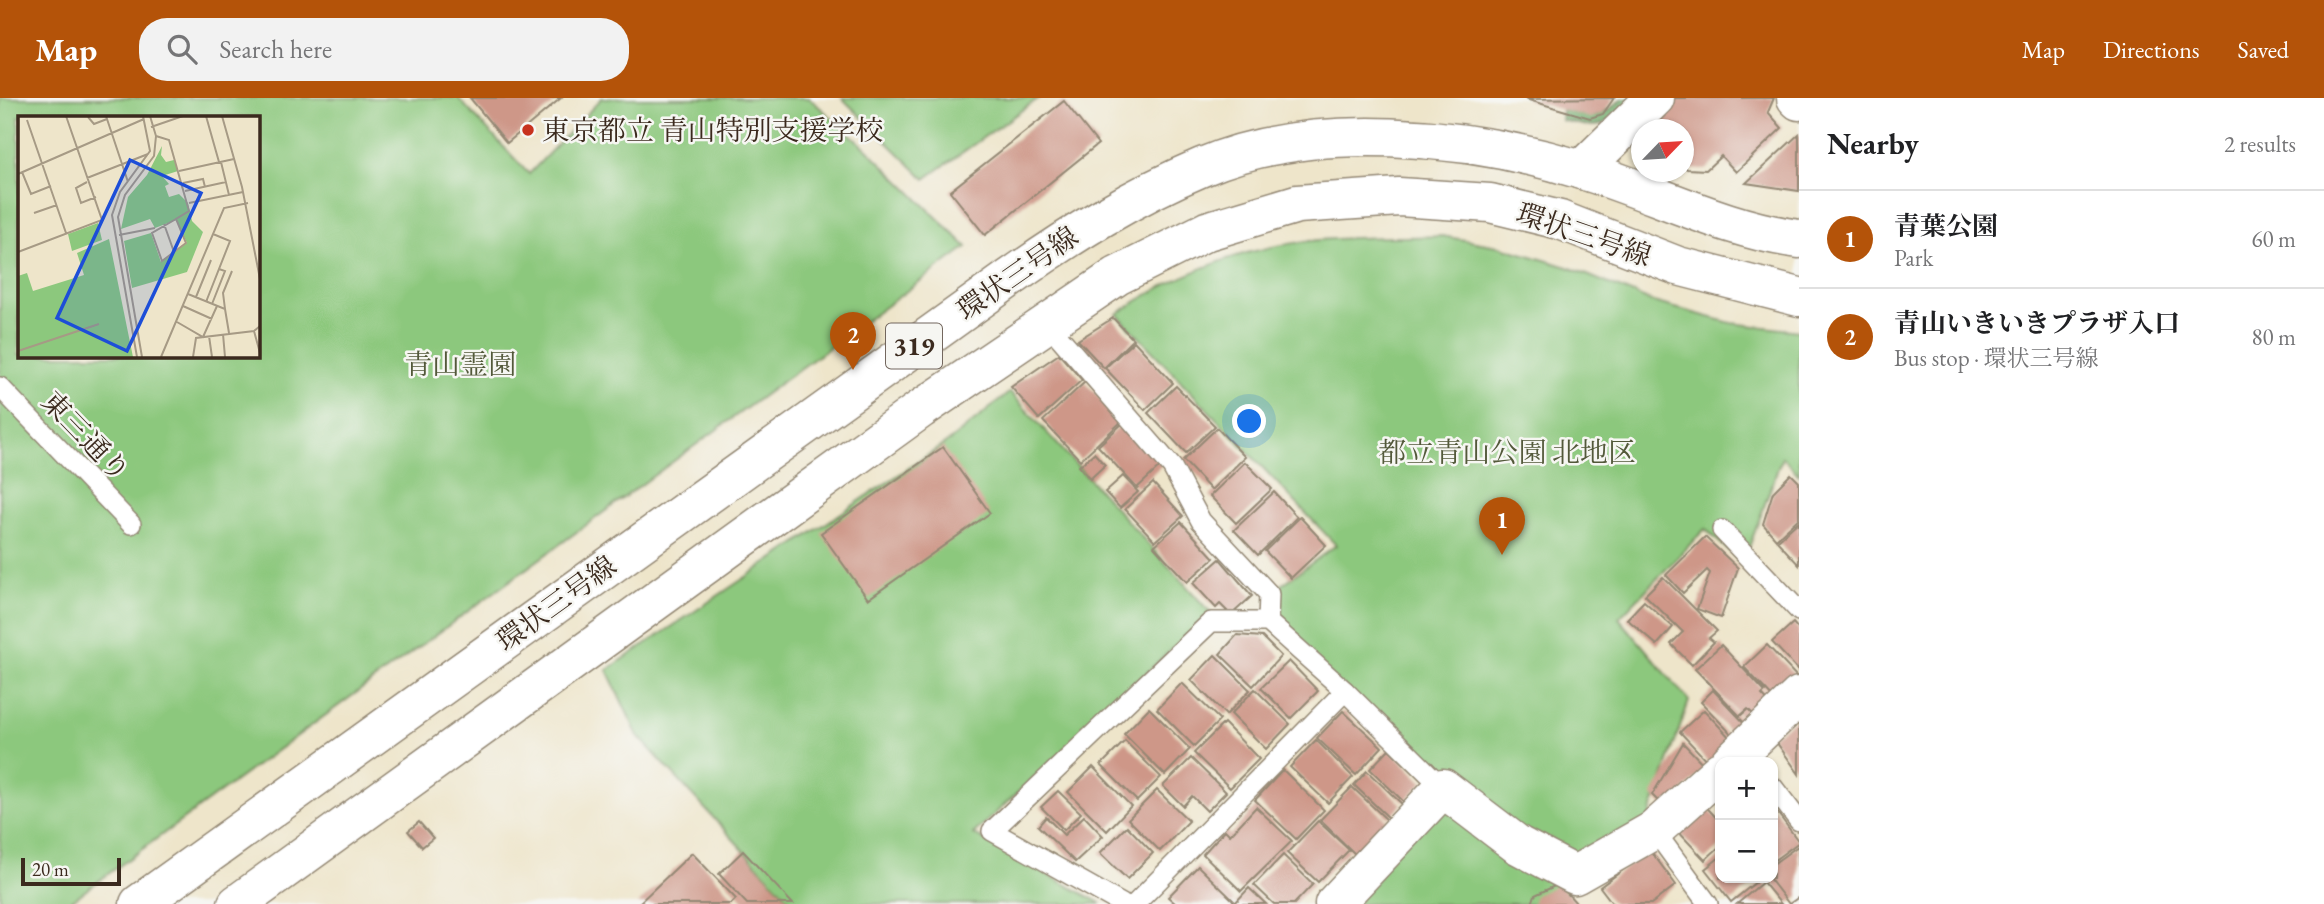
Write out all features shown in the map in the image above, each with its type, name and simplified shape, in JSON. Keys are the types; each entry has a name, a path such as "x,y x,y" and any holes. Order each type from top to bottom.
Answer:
{"main road":[{"path":"1581,170 1656,98"},
{"name":"環状三号線","path":"139,904 1090,222 1203,166 1272,145 1335,139 1451,141 1581,170 1718,220 1799,239"},
{"name":"環状三号線","path":"237,904 921,410 1117,276 1207,231 1297,204 1399,197 1490,203 1560,220 1678,266 1799,297"},
{"path":"1741,757 1799,696"},
{"path":"1335,904 1443,788 1518,845 1575,875 1654,830 1715,779"}],"lane":[{"path":"1048,324 1172,467 1201,522 1269,594 1268,622"},
{"name":"東三通り","path":"0,387 131,524"},
{"path":"1722,530 1799,611"},
{"path":"1122,904 992,831 1212,622 1268,622 1345,691 1443,788"},
{"path":"1135,904 1345,691"},
{"path":"1778,794 1799,821"},
{"path":"1654,830 1708,904"}],"green space":[{"name":"青山霊園","path":"0,98 458,98 529,174 602,98 809,98 866,148 967,247 67,904 0,904"},
{"path":"842,98 1039,98 925,179"},
{"path":"1622,98 1636,98 1616,116 1602,124 1595,126 1561,120 1562,109 1594,116 1607,111"},
{"name":"都立青山公園 北地区","path":"1442,236 1498,246 1568,267 1653,302 1731,323 1799,331 1799,475 1782,457 1743,564 1705,529 1619,618 1689,701 1647,823 1555,904 1336,904 1442,788 1268,622 1269,594 1336,545 1117,314 1182,277 1253,251 1319,240"},
{"path":"1010,392 1211,613 973,834 1102,904 793,904 638,736 607,670 952,439"}],"building":[{"path":"470,98 561,98 507,143"},
{"path":"1614,98 1603,114 1590,118 1525,99"},
{"path":"1675,98 1774,98 1768,112 1782,128 1736,172 1721,156 1706,170 1694,169 1694,119 1652,119"},
{"path":"1064,101 1098,144 985,235 950,191"},
{"path":"1799,134 1799,191 1746,183"},
{"path":"1113,318 1133,339 1104,368 1078,340"},
{"path":"1134,341 1173,383 1145,410 1105,368"},
{"path":"1059,354 1082,380 1039,419 1011,387"},
{"path":"1085,382 1121,422 1080,460 1043,421"},
{"path":"1176,386 1215,426 1186,453 1148,413"},
{"path":"1123,423 1162,465 1137,488 1098,446"},
{"path":"1217,428 1245,457 1211,490 1183,460"},
{"path":"943,447 990,513 868,599 821,533"},
{"path":"1094,453 1105,465 1090,479 1079,466"},
{"path":"1245,462 1272,489 1236,523 1210,496"},
{"path":"1791,474 1799,482 1799,518 1776,539 1763,524 1773,492"},
{"path":"1123,476 1138,492 1120,508 1105,492"},
{"path":"1153,483 1183,516 1155,541 1125,509"},
{"path":"1274,492 1297,517 1258,555 1234,530"},
{"path":"1300,517 1326,545 1291,578 1265,551"},
{"path":"1799,521 1799,565 1777,541"},
{"path":"1181,522 1214,558 1187,582 1154,546"},
{"path":"1705,537 1738,568 1721,618 1697,609 1710,573 1707,570 1683,593 1666,575"},
{"path":"1220,559 1252,596 1231,615 1220,604 1216,608 1193,583"},
{"path":"1663,577 1717,631 1709,638 1714,642 1692,665 1671,644 1683,632 1645,595"},
{"path":"1644,601 1673,627 1657,645 1627,619"},
{"path":"1793,623 1799,630 1799,671 1772,642"},
{"path":"1237,635 1262,637 1281,656 1253,686 1220,654"},
{"path":"1721,645 1765,692 1762,695 1774,708 1760,721 1748,709 1740,716 1695,669"},
{"path":"1767,645 1799,679 1776,701 1744,667"},
{"path":"1215,655 1250,690 1226,715 1191,680"},
{"path":"1289,661 1318,691 1291,718 1261,688"},
{"path":"1182,683 1220,720 1194,746 1157,709"},
{"path":"1255,689 1290,724 1266,749 1231,714"},
{"path":"1713,690 1749,728 1737,740 1701,702"},
{"path":"1149,708 1190,749 1165,775 1124,734"},
{"path":"1704,710 1732,740 1709,763 1680,732"},
{"path":"1343,711 1382,747 1356,775 1317,738"},
{"path":"1799,717 1799,774 1772,736"},
{"path":"1224,723 1259,759 1230,788 1194,753"},
{"path":"1316,740 1353,777 1328,803 1290,767"},
{"path":"1125,741 1161,777 1137,801 1101,765"},
{"path":"1683,743 1707,768 1665,808 1652,795"},
{"path":"1389,749 1423,782 1404,802 1370,769"},
{"path":"1191,758 1226,792 1207,811 1192,796 1183,806 1163,786"},
{"path":"1093,767 1131,806 1107,831 1068,792"},
{"path":"1283,770 1324,810 1296,839 1255,800"},
{"path":"1367,771 1402,804 1389,818 1354,785"},
{"path":"1352,787 1387,820 1355,854 1320,820"},
{"path":"1157,790 1189,821 1160,851 1128,819"},
{"path":"1058,791 1081,813 1064,830 1041,807"},
{"path":"1701,801 1715,816 1715,851 1705,860 1674,827"},
{"path":"1256,807 1292,841 1241,891 1203,854 1225,830 1230,835"},
{"path":"1778,814 1799,842 1778,857"},
{"path":"1084,816 1103,836 1075,862 1038,826 1046,817 1064,835"},
{"path":"1318,821 1349,850 1318,882 1287,853"},
{"path":"419,822 433,838 422,847 408,831"},
{"path":"1127,826 1153,853 1127,879 1100,853"},
{"path":"1798,846 1799,897 1789,904 1773,883 1778,883 1778,860"},
{"path":"1650,850 1676,885 1651,904 1613,904 1600,887"},
{"path":"743,851 793,904 747,904 719,874"},
{"path":"692,853 736,899 731,904 638,904"},
{"path":"1283,855 1313,884 1294,904 1274,904 1254,885"},
{"path":"1715,861 1715,882 1705,869"},
{"path":"1198,866 1234,901 1231,904 1176,904 1168,897"},
{"path":"1716,883 1755,883 1731,902"},
{"path":"1764,883 1781,904 1737,904"},
{"path":"1559,884 1577,904 1532,904 1535,895"},
{"path":"1249,888 1266,904 1234,904"}],"place":[{"name":"東京都立 青山特別支援学校","path":"528,130"},
{"name":"青山いきいきプラザ入口","path":"853,370"},
{"name":"青葉公園","path":"1502,555"}]}
